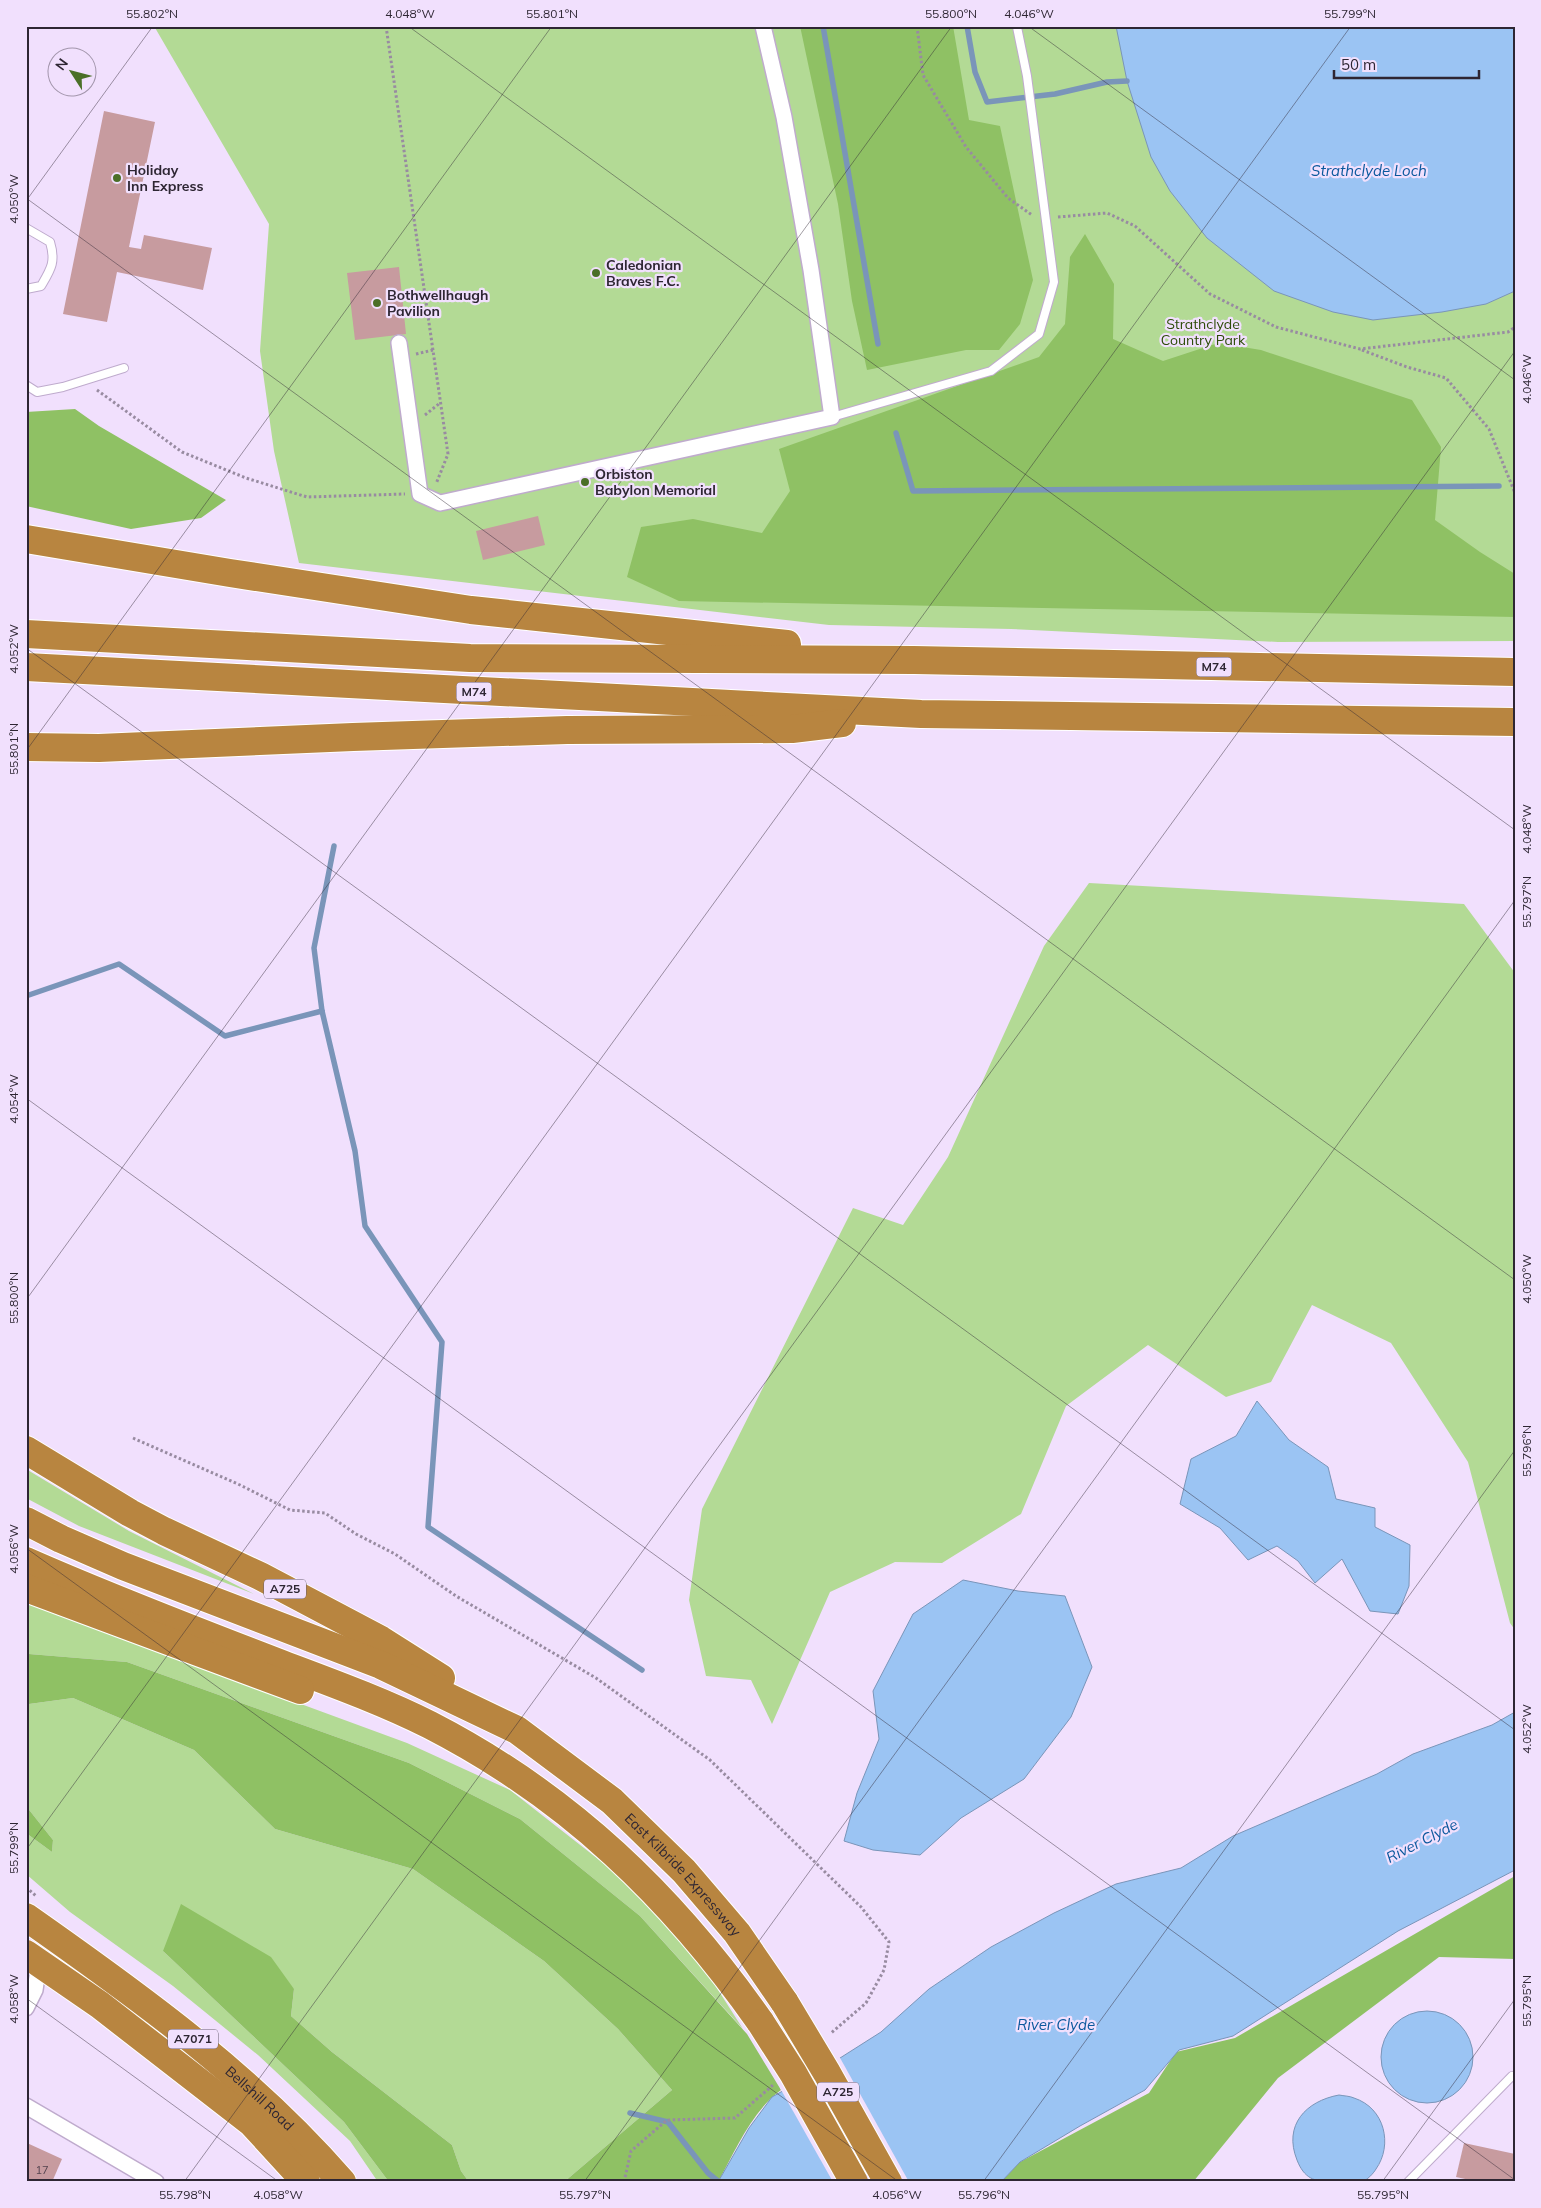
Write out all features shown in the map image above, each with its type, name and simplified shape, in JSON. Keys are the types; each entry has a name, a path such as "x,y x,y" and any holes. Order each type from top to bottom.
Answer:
{"highway":[{"path":"26,539 471,610 741,638 914,660"},
{"name":"M74","path":"26,634 470,658 914,660 1515,672"},
{"name":"M74","path":"26,667 921,714 1515,722"},
{"path":"26,747 99,748 353,736 567,730 792,729 921,714"},
{"name":"A725","path":"26,1450 90,1490 164,1531 260,1576 381,1640 517,1730"},
{"name":"East Kilbride Expressway","path":"26,1521 61,1539 123,1566 381,1665 517,1730 612,1801 664,1851 737,1933 785,2003 828,2072 888,2182"},
{"name":"A725","path":"26,1562 80,1585 361,1694 429,1724 521,1778 578,1821 655,1892 728,1975 793,2073 854,2182"},
{"path":"26,1588 352,1709 429,1724"},
{"name":"Bellshill Road","path":"26,1917 207,2050 290,2126 342,2182"},
{"name":"Bellshill Road","path":"33,1958 100,2004 252,2122 306,2182"}],"street":[{"path":"399,343 425,496 440,503 832,417 810,270 784,117 763,26"},
{"name":"Bellshill Road","path":"26,2008 35,1990 33,1958"},
{"path":"26,2106 136,2178 156,2182"}],"lane":[{"path":"832,417 990,371 1039,334 1054,282 1027,76 1017,27"},
{"path":"26,228 50,242 54,256 50,270 41,286 26,289"},
{"path":"26,385 37,392 124,368"},
{"path":"1409,2181 1512,2076"}],"path":[{"path":"84,380 182,452 246,478 307,497 425,496 448,454 386,26"},
{"path":"917,26 923,75 966,147 1008,198 1032,215 1045,218 1107,213 1135,226 1210,294 1276,327 1360,349 1446,378 1489,429 1515,493"},
{"path":"1360,349 1508,332 1515,328"},
{"path":"133,1438 240,1485 290,1510 325,1513 356,1534 395,1554 456,1596 596,1678 710,1760 861,1907 889,1942 884,1970 866,2003 830,2035"},
{"path":"624,2182 631,2151 668,2120 735,2118 778,2080"}],"green space":[{"name":"Strathclyde Country Park","path":"154,26 1515,26 1515,641 1278,642 1011,629 829,625 299,563 274,451 260,351 269,224"},
{"path":"800,26 953,26 969,120 1000,126 1033,280 1020,324 999,350 966,350 867,370 852,301 838,204"},
{"path":"1085,234 1114,284 1113,339 1163,361 1218,343 1261,350 1412,400 1441,447 1435,520 1515,574 1515,617 679,601 627,577 641,527 693,519 762,533 790,491 779,449 1039,357 1065,324 1070,257"},
{"path":"75,409 99,426 226,500 201,518 131,529 26,506 26,412"},
{"path":"1089,883 1464,904 1515,973 1515,1630 1510,1623 1468,1462 1391,1343 1312,1305 1271,1382 1226,1397 1148,1345 1066,1406 1021,1514 942,1563 895,1562 830,1592 772,1724 751,1680 706,1676 689,1600 702,1509 853,1208 903,1225 948,1157 1044,946"},
{"path":"26,1469 129,1531 254,1594 79,1526 26,1498"},
{"path":"26,1603 407,1743 510,1790 607,1866 658,1913 706,1971 743,2029 640,1916 520,1819 409,1763 127,1662 29,1654 26,1656"},
{"path":"29,1654 127,1662 409,1763 520,1819 640,1916 747,2034 781,2090 761,2109 753,2120 718,2182 564,2182 672,2090 618,2029 544,1961 413,1869 275,1829 194,1750 73,1698 29,1704 26,1708 26,1656"},
{"path":"73,1698 194,1750 275,1829 413,1869 544,1961 618,2029 672,2090 564,2182 469,2182 461,2171 452,2145 332,2052 291,2016 294,1989 163,1951 344,2122 389,2182 378,2182 350,2141 258,2055 173,1986 70,1912 26,1874 26,1833 52,1852 53,1840 26,1806 26,1708 29,1704"},
{"path":"26,1806 53,1840 52,1852 26,1833"},
{"path":"1515,1876 1515,1959 1439,1957 1278,2078 1193,2182 1001,2182 1020,2162 1149,2093 1176,2052 1235,2038"},
{"path":"181,1904 271,1957 294,1989 291,2016 332,2052 452,2145 461,2171 469,2182 389,2182 344,2122 163,1951"}],"water":[{"name":"Strathclyde Loch","path":"1116,26 1515,26 1515,291 1486,304 1442,312 1373,320 1333,312 1274,291 1207,238 1170,191 1151,157 1127,81"},
{"path":"1257,1401 1289,1440 1328,1467 1336,1499 1375,1508 1375,1527 1410,1545 1409,1586 1398,1614 1370,1611 1342,1559 1315,1583 1298,1561 1277,1546 1248,1560 1220,1528 1180,1504 1191,1459 1236,1436"},
{"path":"963,1580 1018,1591 1065,1596 1092,1667 1071,1717 1024,1779 961,1818 920,1855 873,1850 844,1841 857,1793 879,1739 873,1691 913,1614"},
{"name":"River Clyde","path":"1515,1712 1515,1870 1398,1931 1233,2036 1179,2050 1145,2090 1020,2162 1001,2182 718,2182 749,2128 772,2097 829,2065 881,2032 929,1989 991,1947 1054,1913 1116,1884 1181,1868 1233,1836 1377,1774 1413,1754 1492,1725"},
{"path":"1427,2011 1445,2014 1460,2024 1470,2039 1473,2057 1470,2075 1460,2090 1445,2100 1427,2103 1409,2100 1394,2090 1384,2075 1381,2057 1384,2039 1394,2024 1409,2014"},
{"path":"1339,2095 1352,2097 1365,2103 1373,2110 1383,2128 1385,2139 1381,2159 1373,2173 1362,2182 1326,2182 1310,2178 1300,2166 1293,2147 1295,2126 1300,2117 1317,2103"}],"pier":[{"path":"839,2056 909,2182 833,2182 780,2088"}],"building":[{"name":"Holiday Inn Express","path":"104,111 155,122 129,247 141,249 144,235 212,248 203,290 117,272 107,322 63,314"},
{"name":"Bothwellhaugh Pavilion","path":"399,267 406,334 355,340 347,273"},
{"path":"538,516 545,545 483,560 476,531"},
{"path":"27,2143 62,2159 52,2182 26,2182"},
{"path":"1464,2143 1515,2154 1515,2182 1479,2182 1456,2177"}],"waterway":[{"path":"823,26 878,344"},
{"path":"967,26 975,72 987,102 1055,94 1107,82 1127,81"},
{"path":"896,433 913,491 1499,486"},
{"path":"334,846 314,948 322,1011 355,1151 365,1226 442,1342 428,1527 642,1670"},
{"path":"26,996 119,964 225,1036 322,1011"},
{"path":"630,2113 668,2122 708,2173 719,2182"}],"place":[{"name":"Holiday Inn Express","path":"117,178"},
{"name":"Caledonian Braves F.C.","path":"596,273"},
{"name":"Bothwellhaugh Pavilion","path":"377,303"},
{"name":"Orbiston Babylon Memorial","path":"585,482"}]}
